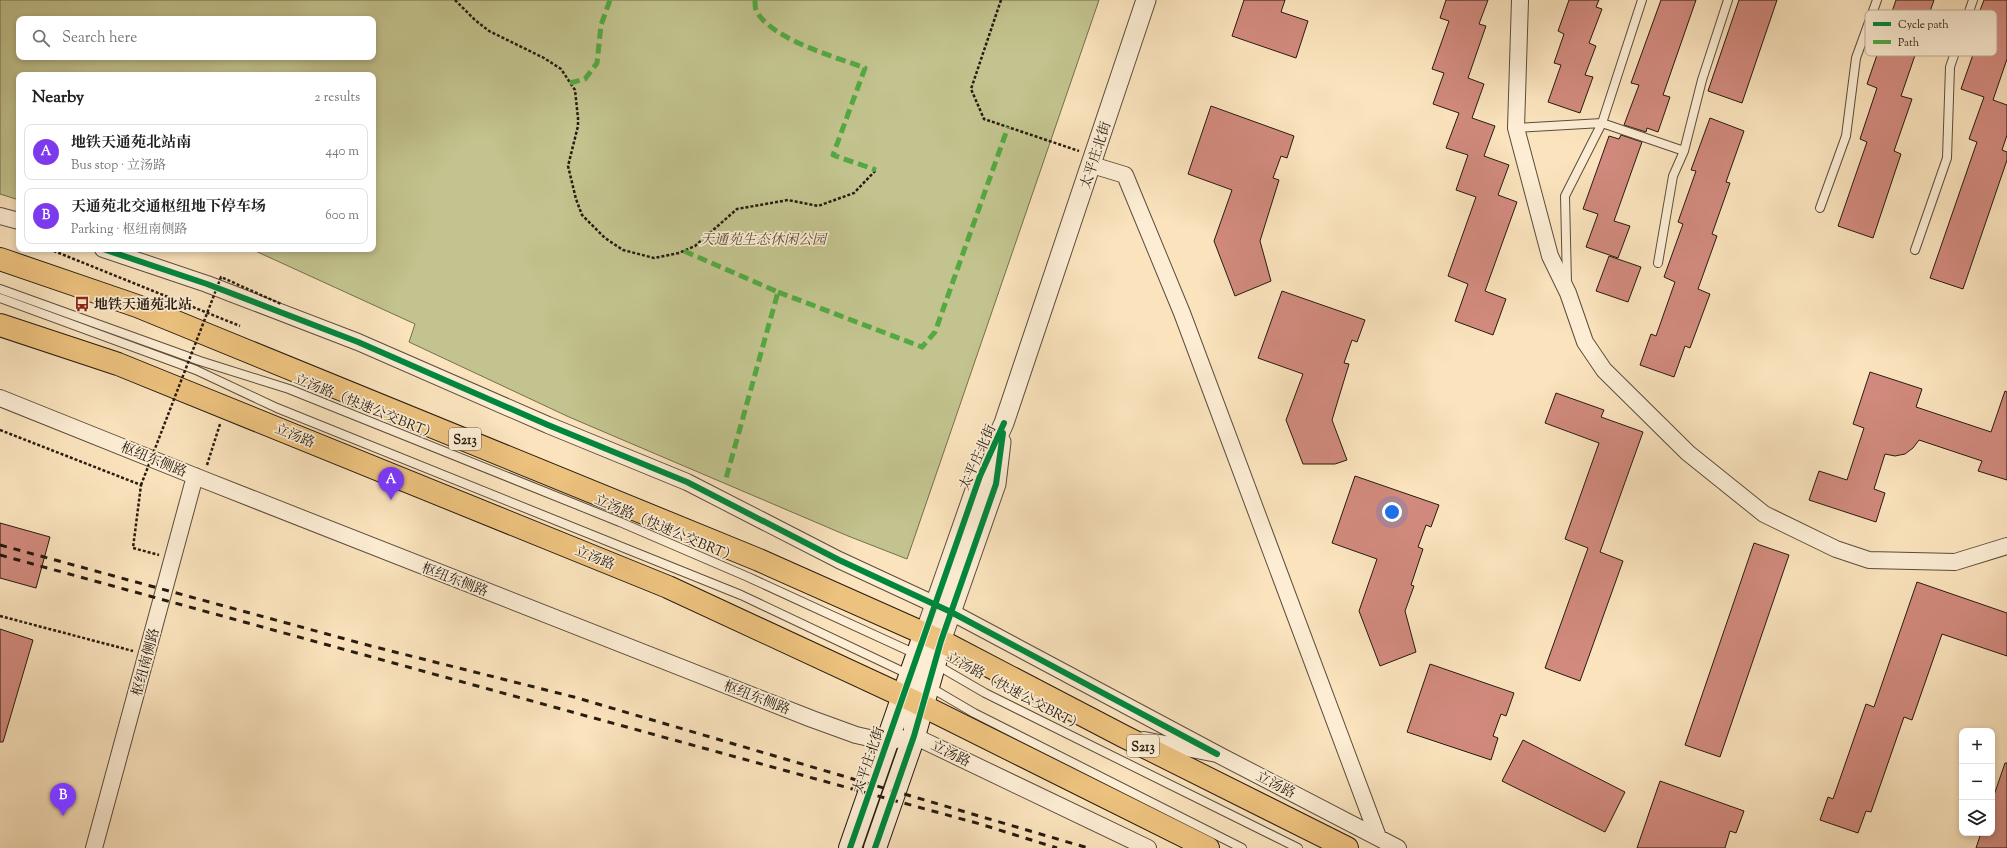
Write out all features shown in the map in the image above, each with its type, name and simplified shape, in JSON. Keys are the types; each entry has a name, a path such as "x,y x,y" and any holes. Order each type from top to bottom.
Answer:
{"main road":[{"name":"立汤路","path":"0,259 136,306 187,326 759,560 933,637 1123,736 1347,848"},
{"name":"立汤路","path":"0,325 118,364 668,587 903,696 920,686 1208,848"},
{"name":"太平庄北街","path":"875,848 914,736 920,686 933,637"},
{"name":"太平庄北街","path":"850,848 903,696"}],"street":[{"name":"太平庄北街","path":"933,637 943,608 980,476 1004,423 1094,160 1146,0"},
{"path":"1520,0 1516,128 1550,256 1568,293 1585,342 1604,370 1688,453 1764,514 1836,548 1870,560 1954,562 2007,546"},
{"path":"1094,160 1125,175 1182,314 1378,837"},
{"path":"0,216 16,220"},
{"path":"112,252 207,284 358,342 548,425 687,482 839,560 943,608 1217,754"},
{"name":"枢纽东侧路","path":"0,398 199,478 812,719 856,735 887,742 914,736"},
{"name":"枢纽南侧路","path":"94,848 173,559 199,478"},
{"name":"立汤路","path":"903,696 914,736 1148,848"},
{"name":"立汤路","path":"1123,736 1217,754 1398,848"}],"lane":[{"path":"1568,293 1565,196 1602,123 1642,0"},
{"path":"1658,262 1673,176 1684,151 1702,80 1728,0"},
{"path":"1873,10 1877,0"},
{"path":"1970,10 1973,0"},
{"path":"1820,208 1846,136 1856,58 1865,33"},
{"path":"1915,250 1947,158 1950,67 1954,56"},
{"path":"1516,128 1602,123 1684,151"},
{"name":"立汤路（快速公交BRT）","path":"0,289 200,361 289,389 620,522 748,577 926,659 984,693 1298,848"},
{"path":"0,298 196,370 277,408 741,595 1242,848"}],"path":[{"path":"455,0 475,20 489,30 544,58 561,69 575,90 578,126 568,166 576,199 582,215 605,238 623,250 654,258 679,253 695,246 737,209 788,200 818,206 854,193 876,170"},
{"path":"1000,0 971,89 984,119 1094,160"},
{"path":"57,252 245,328"},
{"path":"173,559 133,548 141,485 221,277 282,304"},
{"path":"199,478 226,408"},
{"path":"0,430 141,485"},
{"path":"0,616 147,655"}],"green space":[{"name":"天通苑生态休闲公园","path":"0,0 1099,0 907,559 848,536 569,417 409,342 415,324 258,252 376,252 376,72 16,72 16,199 0,194"}],"building":[{"path":"1244,0 1285,0 1281,12 1308,21 1296,58 1232,36"},
{"path":"1446,0 1488,0 1479,24 1486,26 1468,78 1484,84 1472,118 1495,126 1484,156 1509,165 1498,195 1517,202 1485,291 1506,299 1493,335 1455,321 1468,284 1448,276 1476,197 1456,190 1468,155 1446,148 1459,113 1433,104 1444,73 1432,69 1449,21 1440,18"},
{"path":"1569,0 1599,0 1596,7 1602,9 1589,43 1596,46 1585,75 1593,77 1580,113 1548,102 1561,65 1554,63 1564,34 1558,31"},
{"path":"1661,0 1696,0 1663,95 1670,97 1658,132 1647,128 1646,132 1624,125 1639,85 1631,83"},
{"path":"1739,0 1777,0 1742,103 1708,91"},
{"path":"1896,0 1934,0 1931,10 1893,10"},
{"path":"1984,0 2007,0 2007,59 1993,100 2007,105 2007,135 2002,150 2007,152 2007,160 1963,289 1930,278 1977,142 1969,139 1984,97 1961,89 1972,56 1997,56 1997,10 1980,10"},
{"path":"1877,56 1915,56 1901,96 1912,99 1894,151 1901,154 1873,238 1838,226 1867,142 1860,139 1877,88 1867,84"},
{"path":"1211,106 1294,136 1287,158 1281,156 1273,178 1279,180 1260,241 1271,281 1235,296 1214,241 1232,190 1188,174"},
{"path":"1710,118 1744,131 1726,182 1730,183 1712,234 1717,236 1698,289 1710,294 1690,348 1685,346 1674,377 1640,365 1651,334 1656,336 1675,282 1664,277 1683,224 1678,222 1696,171 1691,170"},
{"path":"1621,135 1642,142 1614,221 1630,226 1618,258 1586,247 1598,214 1583,209 1609,136 1619,139"},
{"path":"1609,256 1641,267 1628,302 1596,291"},
{"path":"1282,291 1365,320 1357,342 1352,340 1344,363 1349,364 1332,420 1347,460 1335,464 1303,464 1286,420 1303,374 1258,358"},
{"path":"1870,372 1922,389 1916,407 1991,432 2005,391 2007,392 2007,480 1978,471 1982,461 1919,440 1913,448 1905,454 1895,456 1885,454 1874,489 1885,493 1876,522 1809,500 1819,471 1847,480 1864,428 1853,424"},
{"path":"1556,393 1604,410 1601,417 1643,432 1600,552 1623,561 1580,681 1545,668 1588,548 1565,539 1599,443 1545,423"},
{"path":"1355,476 1439,505 1431,527 1426,525 1418,547 1423,549 1411,585 1414,586 1405,611 1416,652 1380,666 1359,611 1377,559 1332,543"},
{"path":"0,523 50,537 36,588 0,578"},
{"path":"1754,543 1789,555 1720,757 1685,745"},
{"path":"1917,582 2007,613 2007,656 1942,634 1912,720 1904,717 1871,812 1866,811 1858,833 1820,820 1828,797 1833,799 1866,704 1874,707"},
{"path":"0,629 33,640 3,742 0,742"},
{"path":"1430,664 1514,693 1506,716 1501,714 1493,736 1498,738 1491,760 1407,732"},
{"path":"1523,740 1625,792 1605,832 1502,781"},
{"path":"2005,763 2007,763 2007,848 1976,848 1980,836 1995,836 1995,792"},
{"path":"1660,781 1744,811 1736,833 1730,831 1725,848 1637,848"}],"railway":[{"path":"0,545 371,646 574,697 1088,848"},
{"path":"0,555 980,824 1057,848"}],"marked path":[{"path":"570,83 585,79 597,63 601,25 610,0"},
{"path":"755,0 755,8 757,12 765,22 777,31 822,53 865,68 833,155 876,170"},
{"path":"778,292 922,347 935,332 1008,127"},
{"path":"684,251 778,292 725,482"}],"cycle path":[{"path":"112,252 207,284 358,342 548,425 687,482 839,560 951,612 1217,754"},
{"path":"850,848 980,476 1004,423"},
{"path":"875,848 914,736 941,641 996,484 1003,433"}],"place":[{"name":"地铁天通苑北站","path":"82,304"},
{"name":"地铁天通苑北站南","path":"391,500"},
{"name":"天通苑北交通枢纽地下停车场","path":"63,816"}]}
